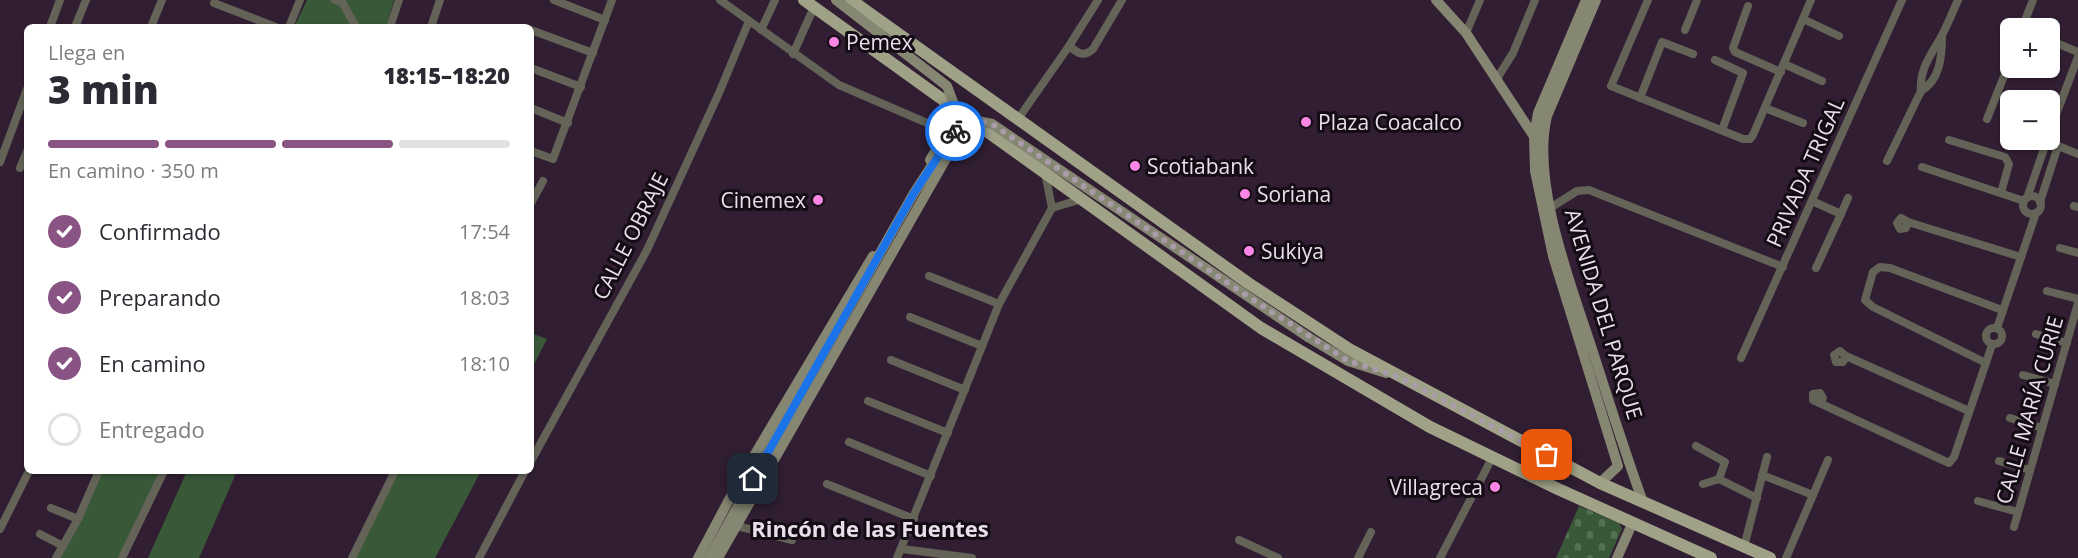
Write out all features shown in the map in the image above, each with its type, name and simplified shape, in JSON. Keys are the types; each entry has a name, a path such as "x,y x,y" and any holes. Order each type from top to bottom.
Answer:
{"main road":[{"path":"810,396 835,344 950,136 956,110 947,86 836,0"},
{"path":"851,0 1299,318 1399,377 1600,483 1770,558"},
{"path":"1436,0 1466,33 1543,148"},
{"name":"AVENIDA DEL PARQUE","path":"1586,0 1538,113 1534,136 1535,171 1643,502"},
{"name":"AVENIDA DEL PARQUE","path":"1596,0 1547,116 1543,148 1553,256 1618,466 1600,483"},
{"path":"809,3 1261,328 1430,427 1632,524 1711,558"},
{"path":"698,558 739,481 946,131 948,111 939,96"},
{"path":"712,558 914,193 953,133 965,122 980,120 992,124 1308,337 1348,361 1399,377"},
{"path":"712,558 737,526 959,137 978,129 994,135"},
{"path":"1617,558 1632,524"}],"street":[{"path":"51,24 60,0"},
{"path":"76,24 86,0"},
{"path":"152,24 162,0"},
{"path":"290,24 300,0"},
{"path":"335,0 342,2 354,24"},
{"path":"391,24 399,0"},
{"path":"432,24 440,0"},
{"path":"554,0 605,20"},
{"path":"534,152 553,159 612,0"},
{"path":"720,0 839,85 959,137"},
{"path":"761,30 775,0"},
{"path":"1018,119 1098,0"},
{"path":"1069,46 1081,55 1087,54 1122,0"},
{"path":"1466,33 1480,0"},
{"path":"1496,80 1513,53 1535,0"},
{"path":"1648,0 1611,86 1743,140 1750,139 1766,108 1811,0"},
{"path":"1685,30 1697,0"},
{"name":"PRIVADA TRIGAL","path":"1741,358 1902,0"},
{"path":"1887,161 1921,91 1920,79 1931,49 1941,36 1958,0"},
{"path":"2026,18 2033,0"},
{"path":"214,3 226,4 269,24"},
{"path":"793,54 809,3"},
{"path":"1748,6 1732,48 1736,52 1822,81"},
{"path":"1803,19 1839,36"},
{"name":"CALLE OBRAJE","path":"534,455 646,250 719,93 749,21"},
{"path":"534,31 593,53"},
{"path":"1921,91 1931,85 1942,57 1941,36"},
{"path":"1640,98 1662,42 1693,54"},
{"path":"2060,45 2078,52"},
{"path":"2060,104 2078,57"},
{"path":"1715,60 1743,73 1722,130"},
{"path":"534,69 581,87"},
{"path":"1988,120 2004,78"},
{"path":"0,162 24,97"},
{"path":"1766,108 1803,123"},
{"path":"534,109 568,123"},
{"path":"1949,140 2005,157 2009,164 2001,193"},
{"path":"2060,147 2078,154"},
{"path":"2036,213 2029,214 2023,209 2043,150"},
{"path":"1820,403 1949,463 1954,457 1984,362 1992,345 1999,343 2002,337 1997,328 2002,310 2036,213 2040,208 2057,150"},
{"path":"20,168 24,158"},
{"path":"1922,167 2001,193 2025,199 2035,197 2040,202"},
{"path":"897,558 999,304 1052,208 1044,171"},
{"path":"534,198 543,181"},
{"path":"1548,210 1577,191 1589,190 1783,267"},
{"path":"1816,268 1848,198"},
{"path":"1052,208 1082,199"},
{"path":"1812,201 1841,214"},
{"path":"1908,222 2021,257"},
{"path":"2060,248 2078,253"},
{"path":"1984,362 1873,308 1865,300 1873,272 1880,267 1890,268 2002,310"},
{"path":"929,276 999,304"},
{"path":"2047,291 2078,301"},
{"name":"CALLE MARÍA CURIE","path":"2014,527 2078,301"},
{"path":"910,317 982,346"},
{"path":"1992,345 1986,340 1985,332 1991,327 1997,328"},
{"path":"2036,334 2067,343"},
{"path":"1846,356 1968,411"},
{"path":"891,360 965,390"},
{"path":"2023,375 2055,384"},
{"path":"868,401 948,433"},
{"path":"2010,418 2043,428"},
{"path":"849,442 931,476"},
{"path":"1696,446 1725,462 1719,479"},
{"path":"1744,547 1767,457"},
{"path":"1440,558 1492,458"},
{"path":"1786,558 1828,460"},
{"path":"1999,461 2030,470"},
{"path":"0,529 28,474"},
{"path":"56,558 78,519 98,474"},
{"path":"122,558 163,474"},
{"path":"352,558 394,474"},
{"path":"479,558 523,474"},
{"path":"1762,476 1813,495"},
{"path":"1703,484 1719,479 1757,498"},
{"path":"827,484 914,519"},
{"path":"1978,501 2018,512"},
{"path":"51,508 78,519"},
{"path":"737,526 792,540"},
{"path":"1358,558 1371,532"},
{"path":"40,534 63,546"},
{"path":"1239,540 1278,558"},
{"path":"902,549 948,557 972,558"}],"green space":[{"path":"307,0 394,0 387,24 295,24"},
{"path":"534,334 547,339 534,364"},
{"path":"96,474 164,474 123,558 54,558 74,525"},
{"path":"186,474 236,474 199,558 148,558"},
{"path":"392,474 479,474 435,558 350,558"},
{"path":"1579,506 1619,523 1622,529 1609,558 1556,558"}],"way so far":[{"path":"955,131 965,122 973,120 992,124 1308,337 1348,361 1399,377 1547,455"}],"place":[{"name":"Pemex","path":"834,42"},
{"name":"Plaza Coacalco","path":"1306,122"},
{"name":"Scotiabank","path":"1135,166"},
{"name":"Soriana","path":"1245,194"},
{"name":"Cinemex","path":"818,200"},
{"name":"Sukiya","path":"1249,251"},
{"name":"Villagreca","path":"1495,487"}],"district":[{"name":"Rincón de las Fuentes","path":"870,528"}],"route":[{"path":"753,479 914,193 955,131"}]}
